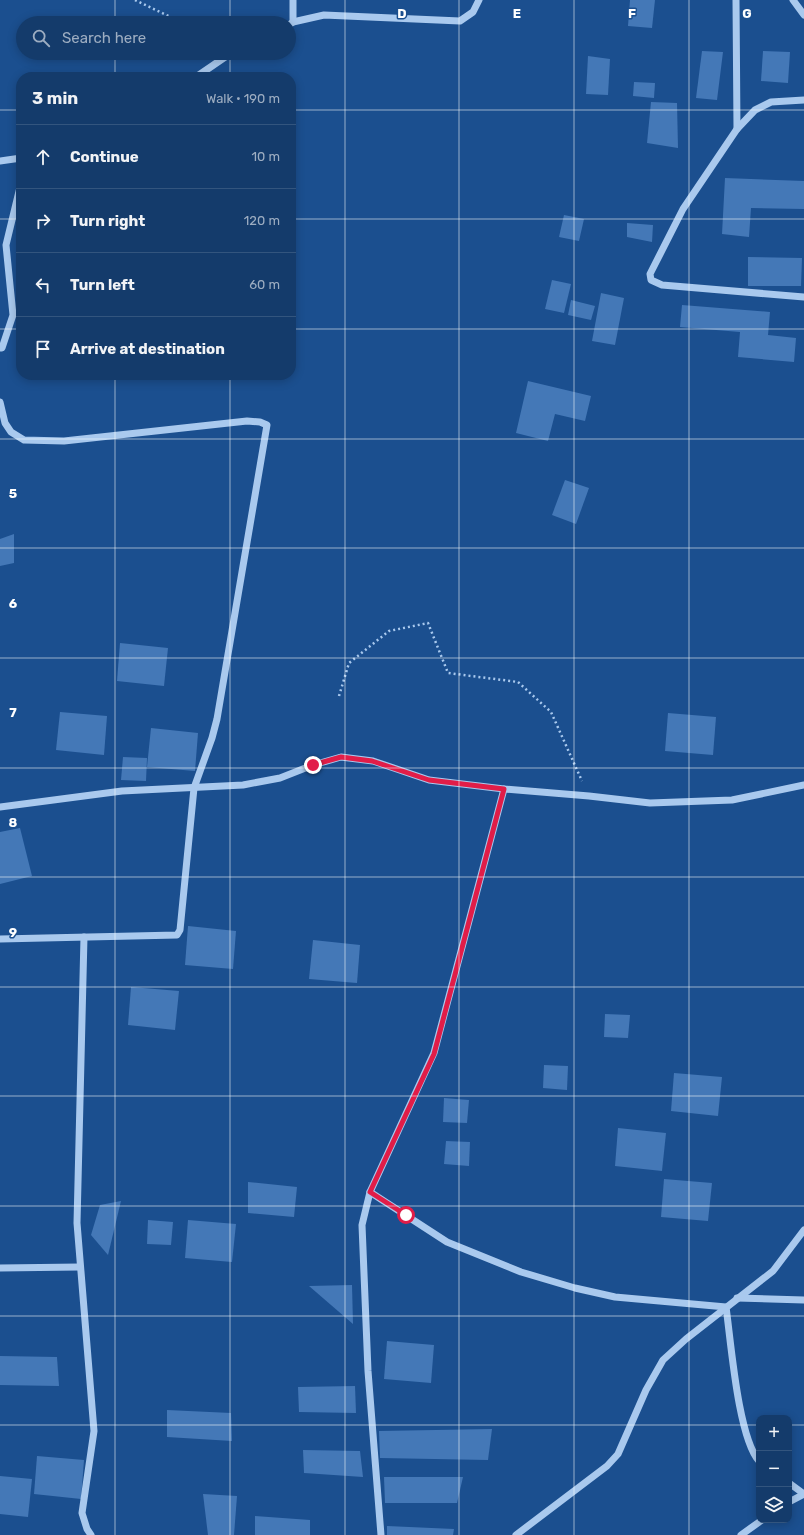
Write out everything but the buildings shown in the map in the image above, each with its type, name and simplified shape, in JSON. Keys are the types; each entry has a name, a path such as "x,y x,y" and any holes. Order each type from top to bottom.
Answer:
{"street":[{"path":"292,16 293,0"},
{"path":"296,22 324,15 460,21 473,12 479,0"},
{"path":"736,0 737,129"},
{"path":"793,0 804,15"},
{"path":"203,72 221,60"},
{"path":"804,100 772,102 755,110 737,129 683,209 650,274 651,280 662,286 804,297"},
{"path":"0,161 16,159"},
{"path":"0,348 2,348 13,314 6,245 16,204"},
{"path":"0,402 5,423 11,432 24,440 64,441 247,421 260,422 267,426 216,719 212,738 194,788 181,923 177,935 0,939"},
{"path":"0,807 122,791 243,785 280,778 313,765 341,757 372,761 429,780 650,803 732,800 804,785"},
{"path":"381,1535 368,1371 362,1225 370,1192 434,1054 504,789"},
{"path":"84,937 77,1223 79,1267 94,1431 82,1513 86,1529 91,1535"},
{"path":"370,1192 447,1242 521,1272 575,1288 616,1297 726,1307"},
{"path":"516,1535 607,1466 618,1454 646,1390 663,1360 672,1350 779,1265 804,1230"},
{"path":"0,1268 79,1267"},
{"path":"737,1298 804,1300"},
{"path":"726,1307 743,1428 756,1457"},
{"path":"792,1485 804,1494 792,1500"},
{"path":"741,1535 758,1523"}],"path":[{"path":"135,0 168,16"},
{"path":"339,696 349,663 390,631 428,623 448,673 518,682 551,712 589,796"}],"route":[{"path":"313,765 341,757 372,761 429,780 504,789 434,1054 370,1192 389,1206 406,1215"}]}
